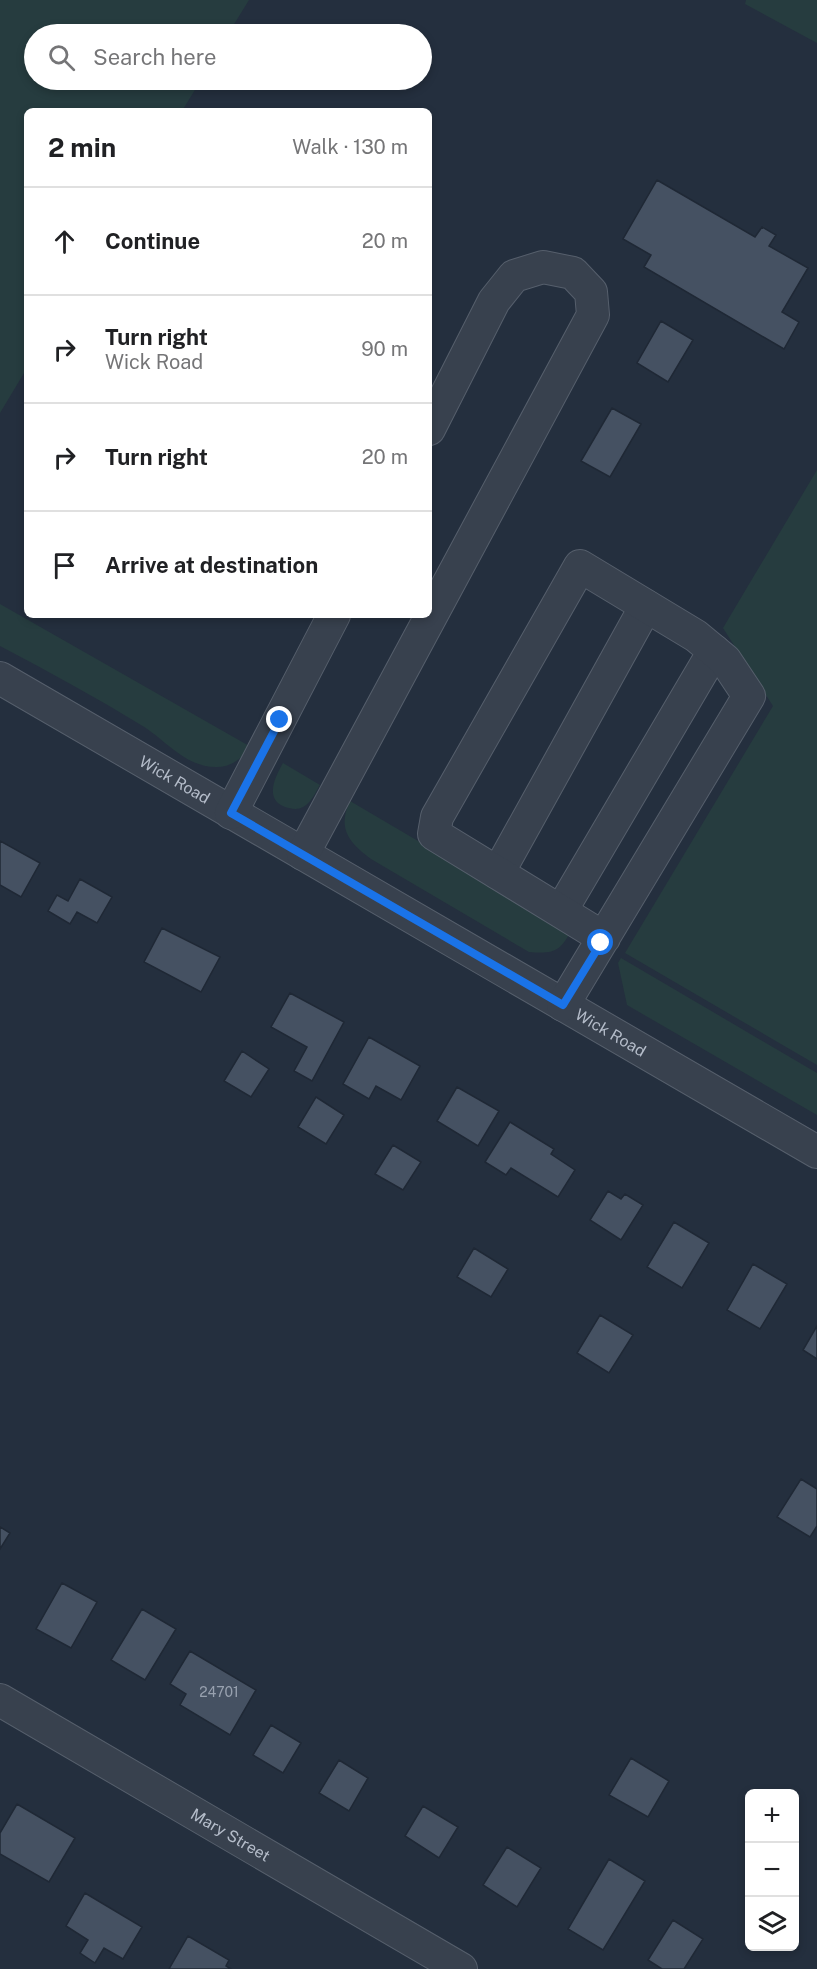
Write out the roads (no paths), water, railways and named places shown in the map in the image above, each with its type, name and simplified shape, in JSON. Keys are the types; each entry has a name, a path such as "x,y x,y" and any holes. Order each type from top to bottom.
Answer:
{"street":[{"path":"432,423 494,301 514,276 543,267 573,273 591,292 593,315 432,614"},
{"path":"563,1005 604,938 749,696 725,660 696,636 580,566 437,817 434,834 604,938"},
{"path":"498,873 646,606"},
{"path":"231,813 332,618"},
{"path":"303,854 430,618"},
{"path":"561,911 714,651"},
{"name":"Wick Road","path":"0,678 817,1152"},
{"name":"Mary Street","path":"0,1700 461,1969"}]}
